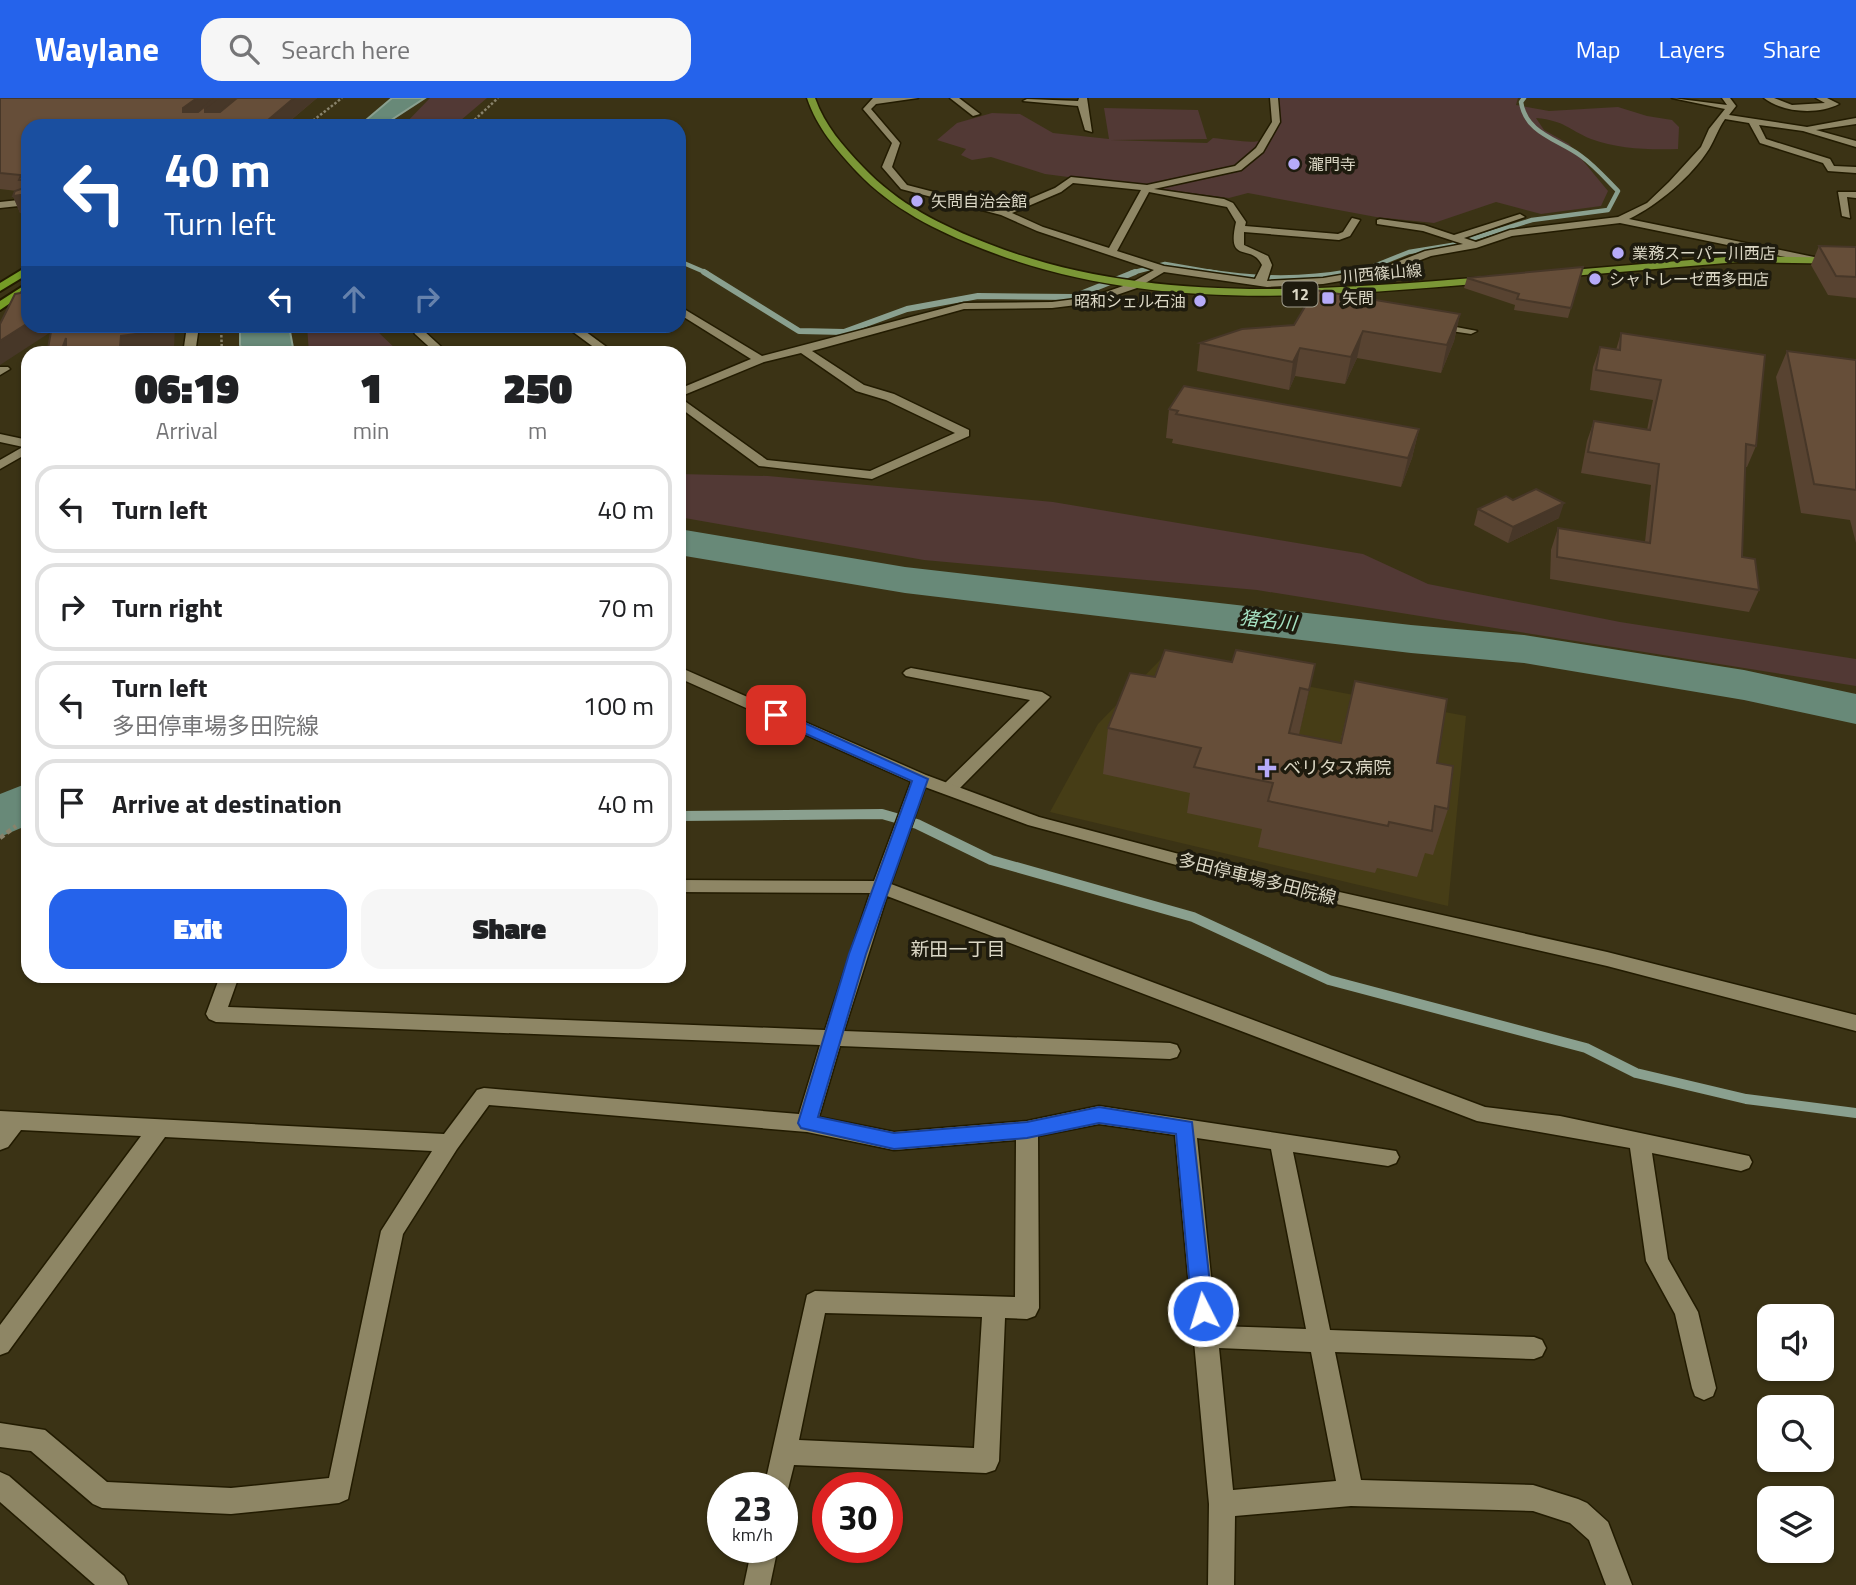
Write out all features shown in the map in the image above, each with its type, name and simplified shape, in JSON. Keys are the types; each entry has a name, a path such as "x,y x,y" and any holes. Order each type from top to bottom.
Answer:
{"highway":[{"path":"0,288 21,274"},
{"path":"0,306 21,291"}],"main road":[{"name":"川西篠山線","path":"811,98 818,121 872,183 915,216 988,250 1054,271 1133,286 1230,294 1294,295 1505,278"},
{"path":"1546,275 1738,259 1856,261"}],"street":[{"path":"914,98 874,100 867,109 896,143 887,167 904,187 1004,213 1040,229 1162,269 1259,283 1335,279 1383,271 1429,253 1476,245 1510,233 1620,219 1815,260"},
{"path":"954,98 976,114"},
{"path":"1111,253 1146,189 1238,168 1260,150 1276,122 1274,98"},
{"path":"1676,98 1728,108 1753,122 1804,130 1856,144"},
{"path":"1768,98 1785,108 1798,110 1835,104 1820,98"},
{"path":"1027,101 1043,105 1083,104"},
{"path":"1620,219 1650,205 1672,184 1705,148 1713,129 1728,108"},
{"path":"1804,130 1856,121"},
{"path":"1753,122 1763,141 1826,160 1831,169 1856,170"},
{"path":"1004,213 1058,190 1071,180 1221,201 1239,216 1237,240 1240,247 1264,258 1267,265 1259,283"},
{"path":"1847,216 1841,194 1856,195"},
{"path":"0,205 21,203"},
{"path":"1456,237 1520,217"},
{"path":"1240,229 1339,237 1347,234 1355,219"},
{"path":"1380,222 1424,228 1476,245"},
{"path":"686,390 760,360 964,306 1052,305 1093,300 1133,286 1162,269"},
{"path":"1294,295 1302,303 1340,312"},
{"path":"686,313 760,360"},
{"path":"1420,323 1471,331"},
{"path":"421,333 435,346"},
{"path":"581,333 600,346"},
{"path":"686,406 764,463 872,475 965,433 890,397 860,388 803,350"},
{"path":"0,438 21,444"},
{"path":"0,465 21,451"},
{"path":"911,673 1042,697 949,789"},
{"name":"多田停車場多田院線","path":"686,675 920,779 1034,821 1232,874 1607,959 1856,1023"},
{"path":"807,1123 881,888 920,779"},
{"path":"686,886 881,888 1484,1115 1560,1125 1741,1162"},
{"path":"227,983 216,1014 1170,1051"},
{"path":"0,1435 36,1439 102,1495 231,1501 339,1490 392,1231 449,1143 484,1096 807,1123 894,1141 1027,1130 1099,1115 1388,1157"},
{"path":"0,1142 8,1120 158,1130 449,1143"},
{"path":"1185,1128 1222,1504 1221,1585"},
{"path":"0,1344 158,1130"},
{"path":"781,1472 815,1302 1027,1308 1027,1130"},
{"path":"1280,1141 1351,1493"},
{"path":"1640,1142 1657,1261 1686,1312 1704,1388"},
{"path":"785,1452 986,1461 994,1307"},
{"path":"1205,1337 1534,1348"},
{"path":"0,1485 115,1585"},
{"path":"1222,1504 1351,1493 1533,1498 1578,1513 1599,1531 1619,1585"},
{"path":"757,1585 762,1563"}],"path":[{"path":"315,119 342,98"},
{"path":"476,119 498,98"},
{"path":"0,838 16,826"}],"shaded area":[{"path":"392,98 425,98 393,119 367,119"},
{"path":"430,98 487,98 462,119 410,119"},
{"path":"1277,98 1518,98 1516,105 1549,111 1618,107 1672,120 1679,127 1678,149 1612,145 1591,139 1560,123 1536,118 1544,130 1569,144 1608,191 1601,206 1541,214 1496,202 1434,223 1376,217 1248,193 1229,198 1045,174 991,157 972,160 961,155 966,149 937,140 957,123 992,113 1020,114 1053,133 1109,139 1104,108 1198,110 1207,139 1110,140 1207,143 1213,138 1253,142 1270,136 1275,128"},
{"path":"240,333 290,333 293,346 240,346"},
{"path":"308,333 379,333 393,346 308,346"},
{"path":"686,474 768,476 1053,502 1363,554 1428,584 1620,622 1856,659 1856,686 1257,590 924,560 686,518"},
{"name":"ベリタス病院","path":"1161,659 1466,716 1448,906 1050,812 1098,724"}],"building":[{"path":"0,98 197,98 183,108 183,112 198,112 218,98 205,108 205,112 220,112 237,98 294,98 269,119 21,119 21,175 0,173"},
{"path":"21,189 21,195 13,196 15,191"},
{"path":"1819,246 1856,247 1856,277 1836,276"},
{"path":"1583,267 1571,308 1517,299 1519,294 1467,278"},
{"path":"1315,290 1460,314 1447,345 1363,331 1351,357 1300,348 1293,362 1200,343 1242,329 1294,325"},
{"path":"20,293 21,328 0,341 0,324 15,294"},
{"path":"51,333 144,333 121,336 120,346 66,346 66,338 63,346 48,346"},
{"path":"1621,333 1765,355 1756,446 1746,444 1742,557 1755,559 1759,590 1557,557 1558,528 1650,543 1659,464 1588,452 1594,421 1650,430 1661,380 1596,370 1600,347 1620,350"},
{"path":"1787,351 1856,360 1856,490 1814,484"},
{"path":"1184,386 1419,429 1408,458 1176,414 1178,411 1169,409"},
{"path":"1536,489 1564,503 1513,527 1478,509 1506,496 1513,500"},
{"path":"1165,650 1232,662 1236,650 1315,664 1309,690 1300,688 1289,733 1341,743 1355,681 1447,699 1437,763 1453,766 1448,809 1435,806 1432,831 1389,822 1388,826 1268,801 1273,783 1194,767 1201,748 1108,728 1130,673 1155,677"}],"waterway":[{"path":"1341,273 1369,268 1409,252 1452,245 1532,220 1608,210 1618,191 1586,160 1536,129 1524,113 1521,102 1524,98"},
{"path":"686,264 707,273"},
{"path":"1131,273 1165,264 1217,273"},
{"path":"704,272 799,331 844,332 907,309 978,296 1073,297 1135,272"},
{"path":"1207,272 1278,278 1350,272"},
{"name":"猪名川","path":"686,543 905,580 1411,639 1524,649 1744,685 1856,709"},
{"path":"0,819 21,805"},
{"path":"12,811 21,811"},
{"path":"686,816 882,814 917,824 991,860 1193,917 1329,980 1586,1048 1636,1073 1746,1099 1856,1113"}],"place":[{"name":"瀧門寺","path":"1294,164"},
{"name":"矢問自治会館","path":"917,201"},
{"name":"業務スーパー川西店","path":"1618,253"},
{"name":"シャトレーゼ西多田店","path":"1595,279"},
{"name":"矢問","path":"1328,298"},
{"name":"昭和シェル石油","path":"1200,301"},
{"name":"ベリタス病院","path":"1267,768"}],"district":[{"name":"新田一丁目","path":"958,949"}],"route":[{"path":"776,715 920,779 857,954 807,1123 894,1141 1027,1130 1099,1115 1185,1128 1203,1311"}]}
